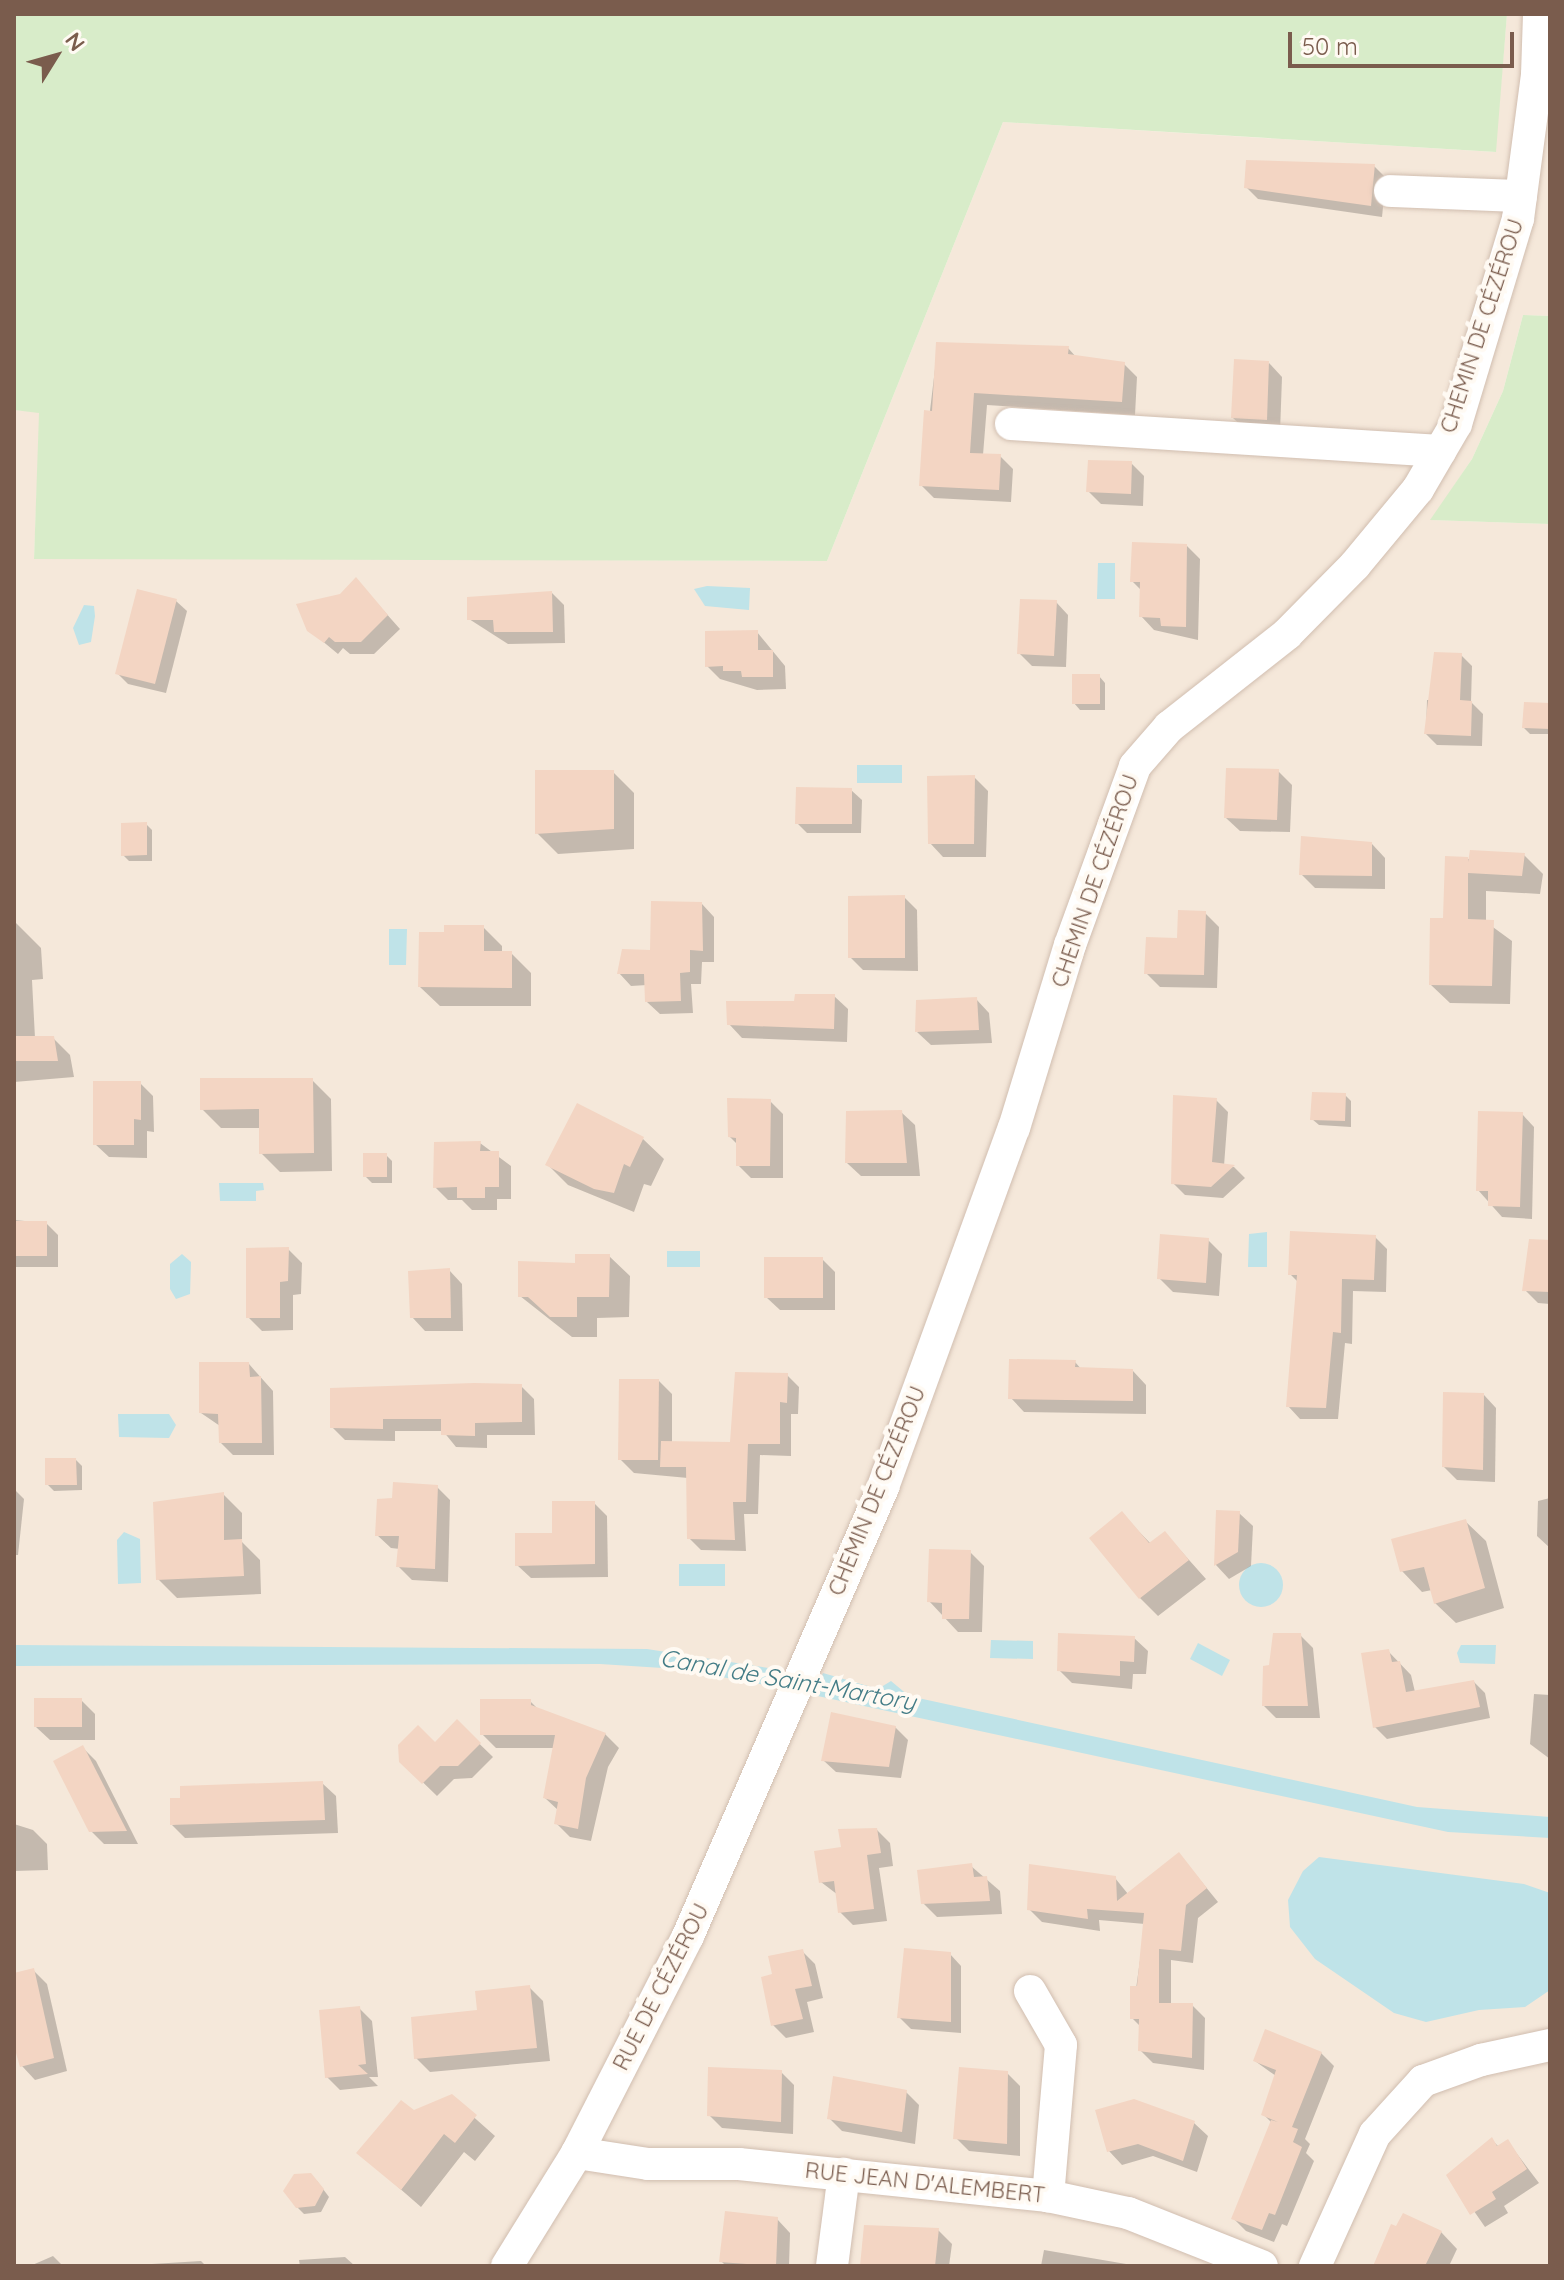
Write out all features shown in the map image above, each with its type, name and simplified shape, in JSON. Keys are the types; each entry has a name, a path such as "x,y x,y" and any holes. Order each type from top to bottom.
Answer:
{"street":[{"name":"CHEMIN DE CÉZÉROU","path":"792,1697 901,1439 1014,1128 1070,945 1135,766 1169,727 1287,634 1345,575 1418,489 1456,424 1521,196 1537,75 1539,14"},
{"path":"1390,191 1521,196"},
{"path":"1011,424 1440,451"},
{"name":"RUE DE CÉZÉROU","path":"507,2266 577,2153 707,1896 792,1697"},
{"path":"1030,1991 1061,2045 1048,2196"},
{"path":"1315,2266 1375,2134 1423,2081 1481,2060 1550,2045"},
{"name":"RUE JEAN D'ALEMBERT","path":"577,2153 648,2164 739,2164 1048,2196 1128,2213 1262,2266"},
{"path":"832,2266 844,2174"}],"shaded area":[{"path":"1507,14 1550,14 1550,316 1523,315 1503,391 1472,459 1431,520 1550,524 1550,2266 14,2266 14,410 40,412 34,558 827,561 1003,122 1495,152"}],"green space":[{"path":"14,14 1507,14 1496,152 1003,122 827,561 34,559 39,413 14,410"},
{"path":"1523,315 1550,316 1550,524 1430,520 1472,459 1503,391"}],"water":[{"path":"1098,563 1115,563 1115,599 1097,599"},
{"path":"707,586 750,588 749,610 705,606 694,589"},
{"path":"84,605 94,606 95,616 91,642 79,645 73,628"},
{"path":"857,765 902,765 902,783 857,783"},
{"path":"389,929 407,929 406,965 389,965"},
{"path":"219,1183 263,1183 264,1190 256,1191 256,1201 220,1201"},
{"path":"1267,1232 1267,1267 1248,1267 1249,1234"},
{"path":"667,1251 700,1251 700,1267 667,1267"},
{"path":"182,1254 191,1262 190,1294 176,1299 170,1289 170,1264"},
{"path":"118,1414 169,1414 176,1425 169,1438 119,1437"},
{"path":"124,1532 140,1539 141,1583 118,1584 117,1540"},
{"path":"1261,1563 1277,1569 1283,1585 1277,1601 1261,1607 1245,1601 1239,1585 1245,1569"},
{"path":"679,1564 725,1564 725,1586 679,1586"},
{"path":"991,1640 1033,1641 1033,1659 990,1658"},
{"path":"1198,1643 1230,1660 1222,1676 1190,1659"},
{"path":"14,1645 647,1649 781,1670 775,1682 766,1685 678,1669 600,1664 14,1666"},
{"path":"1461,1645 1496,1645 1495,1664 1460,1663 1457,1653"},
{"path":"823,1673 878,1689 891,1681 909,1696 1417,1807 1550,1817 1550,1838 1448,1832 813,1695"},
{"path":"1319,1857 1524,1884 1550,1893 1550,1990 1525,2007 1479,2010 1426,2022 1394,2013 1315,1959 1290,1927 1288,1900 1303,1871"}],"building":[{"path":"1246,160 1375,164 1371,206 1244,188"},
{"path":"936,342 1069,346 1068,354 1125,362 1122,402 974,393 970,453 1001,454 999,490 919,486 924,410 932,411"},
{"path":"1234,359 1269,361 1267,420 1231,418"},
{"path":"1088,460 1132,461 1131,494 1086,492"},
{"path":"1132,542 1187,544 1186,627 1161,626 1160,618 1139,617 1140,582 1130,582"},
{"path":"356,577 388,615 361,642 335,642 329,637 324,643 307,631 296,604 340,594"},
{"path":"137,589 177,599 155,684 115,674"},
{"path":"552,591 553,632 494,632 493,620 467,620 467,597"},
{"path":"1020,599 1057,600 1054,656 1017,654"},
{"path":"758,630 758,650 773,650 773,677 742,677 741,671 723,671 723,666 705,667 705,631"},
{"path":"1434,652 1462,653 1460,700 1472,701 1471,736 1424,734"},
{"path":"1072,674 1100,674 1100,704 1072,704"},
{"path":"1524,702 1550,703 1550,729 1522,728"},
{"path":"1226,768 1279,769 1277,820 1224,818"},
{"path":"535,770 614,770 614,829 535,834"},
{"path":"975,775 974,844 928,844 927,776"},
{"path":"796,787 852,788 852,824 795,824"},
{"path":"147,822 147,855 121,856 121,823"},
{"path":"1301,836 1372,842 1372,876 1299,875"},
{"path":"1470,850 1525,853 1522,876 1468,873 1468,919 1494,920 1492,986 1429,985 1430,918 1443,918 1445,856 1468,857 1468,862"},
{"path":"905,895 905,958 848,958 848,896"},
{"path":"651,901 702,902 703,951 690,950 690,972 680,973 681,1001 645,1002 644,974 617,974 622,949 650,950"},
{"path":"1178,910 1206,911 1204,975 1144,974 1146,937 1177,938"},
{"path":"444,925 484,925 484,951 512,951 512,988 418,987 419,932 444,932"},
{"path":"795,994 835,994 834,1029 727,1025 726,1001 794,1001"},
{"path":"977,997 979,1030 915,1032 916,1000"},
{"path":"14,1036 54,1036 58,1061 14,1061"},
{"path":"200,1078 313,1078 314,1153 259,1154 259,1109 200,1110"},
{"path":"93,1081 141,1081 141,1120 134,1119 134,1145 93,1145"},
{"path":"1312,1092 1346,1093 1345,1121 1310,1120"},
{"path":"1173,1095 1217,1098 1212,1162 1235,1165 1211,1187 1171,1184"},
{"path":"727,1098 771,1099 770,1166 736,1166 736,1138 728,1137"},
{"path":"577,1103 644,1137 630,1167 624,1164 614,1193 594,1189 545,1165"},
{"path":"902,1110 907,1163 845,1163 846,1111"},
{"path":"1478,1111 1523,1112 1520,1207 1488,1206 1488,1191 1476,1191"},
{"path":"481,1141 480,1151 499,1151 499,1187 485,1187 485,1198 457,1198 457,1187 433,1188 434,1142"},
{"path":"363,1153 387,1153 387,1177 363,1177"},
{"path":"14,1221 47,1221 47,1256 14,1256"},
{"path":"1290,1231 1376,1235 1374,1280 1342,1279 1341,1333 1333,1332 1326,1408 1286,1407 1297,1275 1288,1275"},
{"path":"1160,1234 1209,1238 1206,1283 1157,1279"},
{"path":"1529,1239 1550,1240 1550,1292 1522,1291"},
{"path":"289,1247 288,1281 280,1282 280,1318 246,1318 246,1248"},
{"path":"575,1254 610,1254 609,1297 577,1297 577,1317 550,1317 528,1297 518,1297 518,1261 575,1263"},
{"path":"764,1257 823,1257 823,1298 764,1298"},
{"path":"450,1268 451,1318 410,1318 408,1271"},
{"path":"1009,1359 1076,1360 1075,1367 1133,1369 1133,1401 1008,1399"},
{"path":"199,1362 249,1362 250,1377 261,1376 262,1443 219,1443 218,1414 199,1413"},
{"path":"735,1372 788,1373 787,1403 780,1402 780,1444 748,1444 746,1502 733,1502 735,1540 687,1539 686,1467 660,1467 661,1441 730,1442"},
{"path":"619,1379 659,1379 658,1460 618,1460"},
{"path":"522,1384 522,1422 475,1423 475,1436 441,1435 441,1419 383,1419 383,1429 330,1428 330,1388"},
{"path":"1443,1392 1484,1393 1483,1470 1442,1467"},
{"path":"45,1458 76,1458 77,1485 45,1485"},
{"path":"393,1482 438,1485 435,1569 396,1567 399,1536 375,1536 377,1499 392,1498"},
{"path":"224,1492 224,1540 242,1539 244,1576 156,1580 153,1502"},
{"path":"552,1501 595,1501 595,1564 515,1566 515,1533 552,1533"},
{"path":"1216,1510 1240,1511 1238,1552 1214,1566"},
{"path":"1122,1511 1149,1543 1165,1531 1189,1560 1139,1599 1089,1538"},
{"path":"1466,1519 1485,1588 1434,1604 1424,1567 1400,1572 1391,1539"},
{"path":"929,1549 971,1550 969,1619 942,1619 942,1603 927,1602"},
{"path":"1058,1633 1135,1636 1134,1662 1120,1661 1120,1676 1057,1671"},
{"path":"1273,1633 1301,1633 1308,1706 1262,1706 1263,1666 1269,1665"},
{"path":"1389,1649 1392,1662 1400,1661 1406,1692 1474,1680 1480,1707 1373,1728 1361,1653"},
{"path":"34,1698 82,1698 82,1727 34,1727"},
{"path":"480,1699 531,1699 531,1705 606,1733 586,1778 578,1829 554,1824 558,1802 543,1798 555,1735 480,1735"},
{"path":"831,1712 896,1726 889,1767 821,1761"},
{"path":"457,1719 481,1743 458,1766 440,1766 422,1784 399,1762 398,1745 418,1725 435,1742"},
{"path":"83,1745 127,1831 89,1832 53,1761"},
{"path":"323,1781 325,1820 170,1825 170,1798 180,1798 180,1786"},
{"path":"877,1828 881,1853 867,1855 874,1909 838,1913 834,1881 819,1883 814,1851 841,1847 838,1829"},
{"path":"1179,1852 1207,1888 1186,1905 1181,1951 1159,1949 1159,2003 1193,2003 1192,2058 1138,2051 1139,2019 1130,2019 1130,1986 1137,1986 1144,1913 1087,1909 1088,1919 1027,1910 1029,1864 1116,1876 1117,1901"},
{"path":"972,1863 974,1877 987,1876 990,1901 921,1904 917,1870"},
{"path":"904,1948 951,1952 951,2022 897,2018"},
{"path":"803,1949 812,1986 795,1989 803,2019 771,2026 761,1977 772,1974 768,1956"},
{"path":"34,1968 54,2058 20,2067 14,2046 14,1973"},
{"path":"530,1985 537,2048 414,2059 411,2017 477,2010 475,1991"},
{"path":"360,2006 366,2064 358,2065 368,2074 325,2078 319,2010"},
{"path":"1265,2029 1322,2052 1292,2127 1298,2129 1293,2142 1302,2147 1275,2215 1269,2213 1262,2230 1231,2219 1271,2120 1278,2122 1261,2115 1276,2070 1253,2061"},
{"path":"708,2067 782,2070 781,2122 707,2116"},
{"path":"959,2067 1008,2071 1007,2144 953,2139"},
{"path":"833,2076 907,2090 902,2132 827,2119"},
{"path":"452,2094 477,2115 455,2143 444,2134 401,2190 356,2153 401,2100 414,2110"},
{"path":"1134,2099 1195,2121 1183,2161 1138,2144 1107,2152 1095,2110"},
{"path":"1492,2137 1497,2146 1508,2139 1527,2169 1492,2192 1496,2199 1470,2215 1446,2175"},
{"path":"311,2173 324,2189 315,2206 296,2208 283,2191 294,2174"},
{"path":"725,2211 778,2217 776,2266 719,2262"},
{"path":"1403,2213 1442,2231 1425,2266 1373,2266 1391,2224 1396,2226"},
{"path":"864,2225 939,2228 935,2266 860,2266"}],"water label":[{"name":"Canal de Saint-Martory","path":"788,1680"}]}
